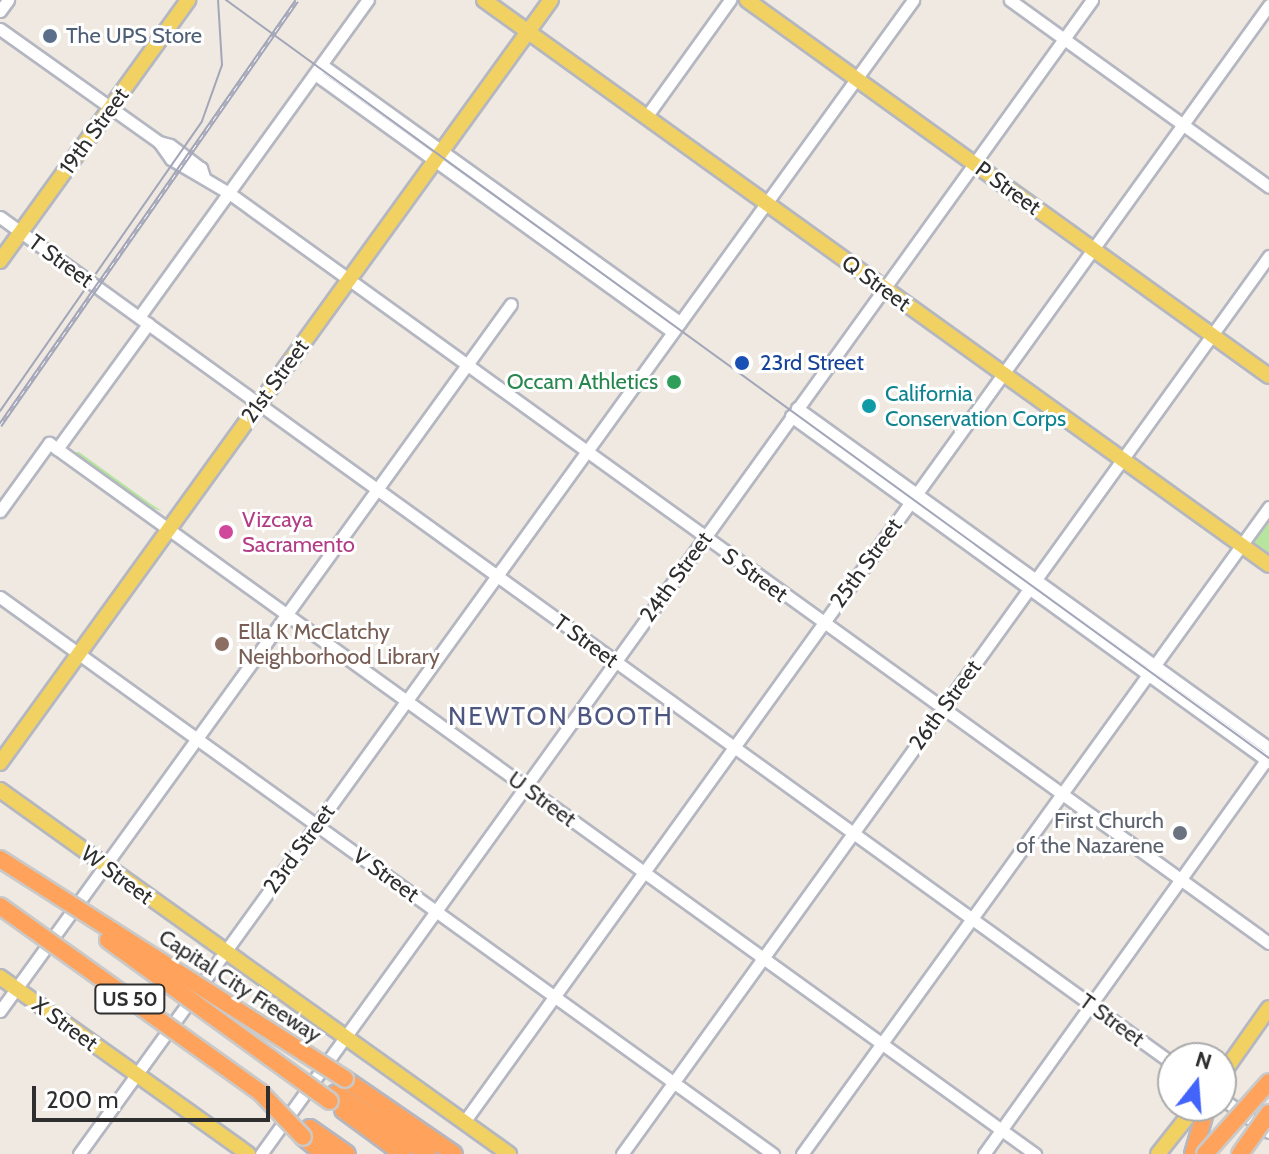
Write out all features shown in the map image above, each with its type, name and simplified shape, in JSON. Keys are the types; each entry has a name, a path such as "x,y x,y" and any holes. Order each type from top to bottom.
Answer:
{"highway":[{"name":"Capital City Freeway","path":"0,861 157,975 337,1091 454,1154"},
{"name":"Capital City Freeway","path":"0,861 337,1091"},
{"name":"US 50","path":"0,906 260,1092 306,1132"},
{"path":"1205,1154 1269,1082"},
{"name":"US 50","path":"337,1091 403,1154"},
{"path":"337,1091 428,1154"},
{"path":"1240,1154 1269,1113"},
{"path":"1193,1154 1202,1122"},
{"path":"306,1132 324,1154"},
{"path":"306,1132 347,1154"}],"main road":[{"name":"19th Street","path":"0,261 188,0"},
{"name":"Q Street","path":"484,0 1269,565"},
{"name":"21st Street","path":"0,763 551,0"},
{"name":"P Street","path":"747,0 1269,376"},
{"name":"W Street","path":"0,790 509,1154"},
{"name":"X Street","path":"0,977 248,1154"},
{"path":"1237,1053 1269,1008"},
{"path":"1158,1154 1183,1122"}],"street":[{"path":"0,11 8,0"},
{"path":"0,511 53,446 144,321 229,193 368,0"},
{"path":"646,117 730,0"},
{"name":"23rd Street","path":"79,1154 913,0"},
{"path":"1010,0 1269,187"},
{"name":"24th Street","path":"261,1154 1092,0"},
{"name":"25th Street","path":"464,1122 1269,5"},
{"name":"S Street","path":"0,29 159,142 171,159 229,193 1269,943"},
{"path":"318,70 676,327"},
{"name":"T Street","path":"0,217 1157,1052"},
{"name":"26th Street","path":"622,1154 1269,256"},
{"path":"0,1011 511,304"},
{"path":"794,412 1268,756 984,1154"},
{"name":"U Street","path":"53,446 1035,1154"},
{"path":"802,1154 1269,507"},
{"name":"V Street","path":"0,597 773,1154"},
{"path":"1237,1109 1269,1132"}],"green space":[{"path":"79,452 162,511 148,507 73,453"},
{"path":"1269,521 1269,555 1253,543"}],"tram line":[{"path":"0,411 202,121 222,65 218,0"},
{"path":"226,0 1269,758"}],"railway":[{"path":"0,425 297,0"}],"place":[{"name":"The UPS Store","path":"50,36"},
{"name":"23rd Street","path":"742,363"},
{"name":"Occam Athletics","path":"674,382"},
{"name":"California Conservation Corps","path":"869,406"},
{"name":"Vizcaya Sacramento","path":"226,532"},
{"name":"Ella K McClatchy Neighborhood Library","path":"222,644"},
{"name":"First Church of the Nazarene","path":"1180,833"}],"district":[{"name":"NEWTON BOOTH","path":"561,717"}]}
